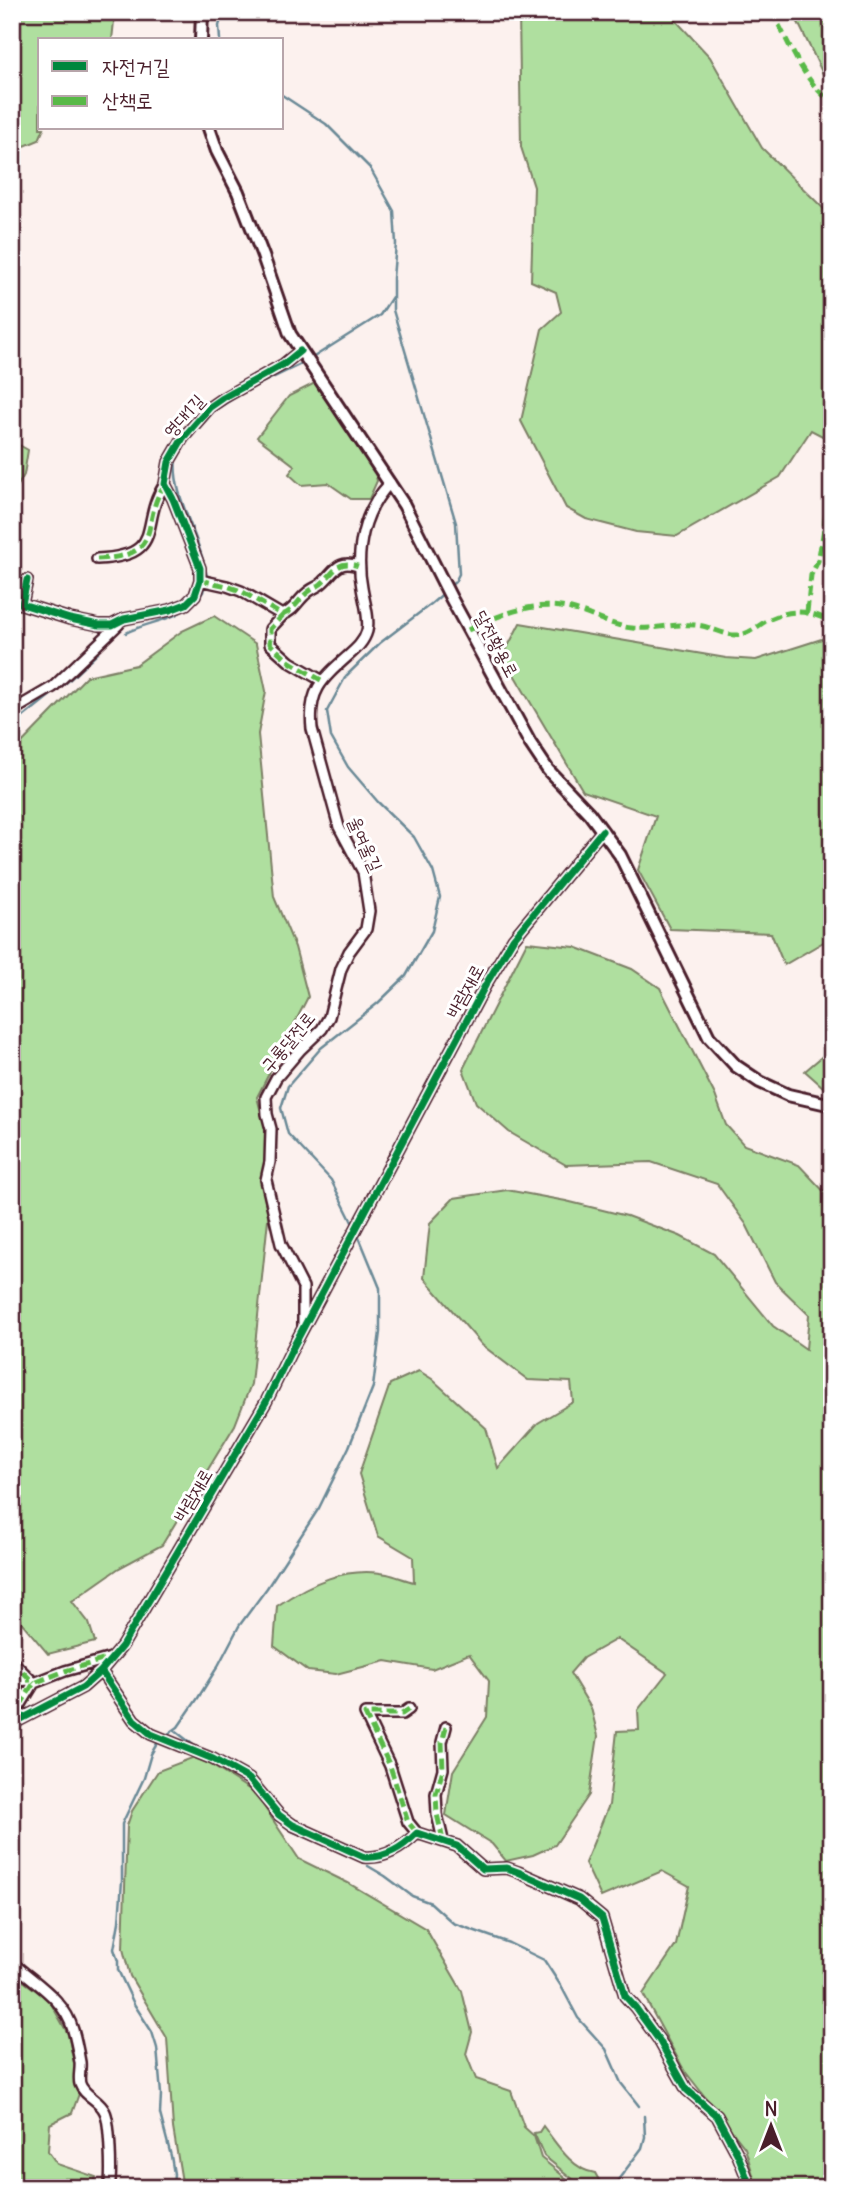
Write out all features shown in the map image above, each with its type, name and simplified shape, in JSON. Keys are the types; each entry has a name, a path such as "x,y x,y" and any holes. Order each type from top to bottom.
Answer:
{"main road":[{"path":"201,38 202,12"},
{"name":"달전황용로","path":"210,130 217,152 238,192 290,334 404,505 530,743 548,770 589,813 620,855 709,1037 736,1066 760,1082 788,1095 832,1105"}],"street":[{"name":"영대1길","path":"97,559 113,558 141,548 159,492 165,484 174,450 210,407 284,364 305,359"},
{"path":"358,566 349,563 341,565 307,592 288,614 284,614 270,629 270,644 279,655 321,680 363,642 368,629 358,557 366,522 374,504 390,483"},
{"path":"27,580 22,604 99,625 112,625 186,604 204,581 165,484"},
{"path":"204,581 241,591 284,614"},
{"path":"12,710 53,687 124,620"},
{"name":"울여울길","path":"321,680 312,704 312,729 339,827 363,872 369,911 366,929 349,952 341,969 329,1017"},
{"name":"바람재로","path":"12,1724 83,1687 122,1646 266,1402 486,984 513,939 602,831"},
{"name":"구룡달전로","path":"303,1329 303,1287 281,1244 266,1180 270,1162 271,1129 266,1097 276,1079 322,1029 329,1017"},
{"path":"12,1681 32,1682 113,1657"},
{"path":"12,1661 32,1682"},
{"path":"101,1671 134,1720 151,1734 213,1759 249,1779 279,1815 293,1825 364,1857 372,1858 407,1844 417,1833"},
{"path":"12,1719 32,1682"},
{"path":"409,1709 402,1714 365,1714 390,1766 408,1822 417,1833 457,1846 483,1869 507,1868 579,1899 601,1918 625,1996 659,2040 687,2090 717,2116 738,2155 751,2188"},
{"path":"443,1840 436,1794 443,1769 442,1742 446,1727"},
{"path":"12,1962 52,1994 72,2027 80,2063 80,2084 106,2113 109,2188"}],"green space":[{"path":"12,12 115,12 112,38 38,38 38,130 43,130 39,140 15,150 12,195"},
{"path":"519,12 668,12 710,57 762,148 832,217 832,441 811,430 780,477 677,536 636,532 586,519 566,508 521,421 542,329 561,312 556,292 531,281 534,187 521,147"},
{"path":"793,12 832,12 832,81 824,76"},
{"path":"315,383 375,472 377,481 369,499 351,499 328,483 301,485 289,474 295,466 257,437 289,396"},
{"path":"12,441 28,450 24,475 12,496"},
{"path":"214,616 256,644 266,691 258,734 274,897 295,947 308,997 257,1097 274,1161 251,1384 235,1425 162,1545 119,1568 72,1601 89,1623 95,1642 48,1654 12,1611 12,753 87,676 136,665 182,631"},
{"path":"520,623 726,658 756,660 828,637 832,641 832,937 784,965 771,933 670,929 638,870 656,816 583,791 503,656"},
{"path":"527,942 575,947 632,969 660,988 715,1095 726,1125 744,1145 799,1165 832,1200 832,2188 757,2188 745,2148 684,2070 643,1994 676,1945 689,1886 662,1871 601,1897 585,1863 609,1805 617,1731 639,1730 638,1710 667,1673 617,1639 583,1658 570,1673 591,1708 598,1736 589,1795 555,1845 533,1855 506,1861 492,1844 446,1815 453,1771 487,1717 489,1681 469,1654 432,1669 386,1661 336,1674 308,1671 274,1646 277,1606 315,1584 357,1572 387,1574 414,1582 413,1557 378,1536 359,1474 390,1384 419,1371 432,1379 486,1428 498,1468 538,1423 573,1402 571,1382 528,1380 482,1345 424,1278 430,1223 454,1198 507,1190 627,1216 680,1236 714,1254 773,1326 806,1349 809,1315 775,1282 746,1224 717,1184 651,1162 566,1165 509,1132 476,1103 463,1069"},
{"path":"832,1048 832,1095 805,1071"},
{"path":"197,1756 255,1793 299,1859 348,1883 426,1929 462,1991 472,2032 466,2054 476,2079 511,2091 524,2127 534,2136 541,2158 578,2188 183,2188 173,2128 167,2038 130,1976 123,1949 127,1826 132,1811 158,1771"},
{"path":"19,1978 49,2000 68,2034 80,2091 72,2113 50,2124 48,2151 57,2164 96,2177 92,2188 12,2188 12,1982"},
{"path":"543,2126 565,2155 579,2167 595,2173 600,2182 606,2185 604,2188 584,2188 544,2156 534,2133 539,2132"}],"waterway":[{"path":"220,38 219,26 223,12"},
{"path":"284,96 326,124 370,168 394,211 396,244 393,310 456,523 459,574 449,587"},
{"path":"309,360 380,315 392,297"},
{"path":"184,445 215,410 249,389 303,363"},
{"path":"176,456 178,487 207,577"},
{"path":"199,596 205,584"},
{"path":"354,1226 331,1180 288,1134 281,1108 288,1086 321,1048 378,1003 406,976 432,931 440,897 433,871 414,837 378,802 348,767 331,737 327,711 346,676 380,643 445,592"},
{"path":"126,633 180,613 195,601"},
{"path":"12,726 98,653"},
{"path":"168,1734 178,1727 198,1698 239,1626 319,1508 349,1447 373,1387 380,1332 380,1288 357,1232"},
{"path":"174,1730 196,1747"},
{"path":"158,1742 122,1824 122,1881 114,1949 118,1970 134,2004 152,2032 157,2048 160,2114 171,2156 173,2188"},
{"path":"233,1775 248,1784"},
{"path":"283,1823 292,1831 356,1858"},
{"path":"368,1866 412,1896 431,1903 453,1923 509,1943 544,1960 578,2018 606,2049 621,2083 639,2106"},
{"path":"612,2188 642,2148 645,2137 644,2116"}],"marked path":[{"path":"772,12 805,73 832,102"},
{"path":"807,612 811,575 818,561 823,535 832,469"},
{"path":"97,559 119,557 134,552 143,544 148,535 157,498 165,484"},
{"path":"200,580 241,591 282,615 341,565 358,566"},
{"path":"468,630 505,614 544,606 571,609 624,627 696,625 732,635 745,634 766,621 792,612 807,613 832,622"},
{"path":"284,614 270,629 270,644 290,662 321,680"},
{"path":"12,1719 34,1683 109,1658"},
{"path":"12,1661 34,1683"},
{"path":"12,1681 31,1680"},
{"path":"409,1709 402,1714 365,1714 390,1766 408,1822 417,1833"},
{"path":"443,1840 436,1794 443,1769 442,1742 446,1727"}],"cycle path":[{"path":"27,580 22,604 99,625 112,625 124,619 186,604 195,595 200,580 200,568 165,484 169,462 183,438 210,407 284,364 300,351"},
{"path":"12,1724 83,1687 122,1646 266,1402 486,984 513,939 602,831"},
{"path":"101,1671 134,1720 151,1734 213,1759 249,1779 279,1815 293,1825 364,1857 393,1851 417,1833 457,1846 483,1869 507,1868 579,1899 602,1918 625,1996 659,2040 687,2090 717,2116 738,2155 751,2188"}]}
